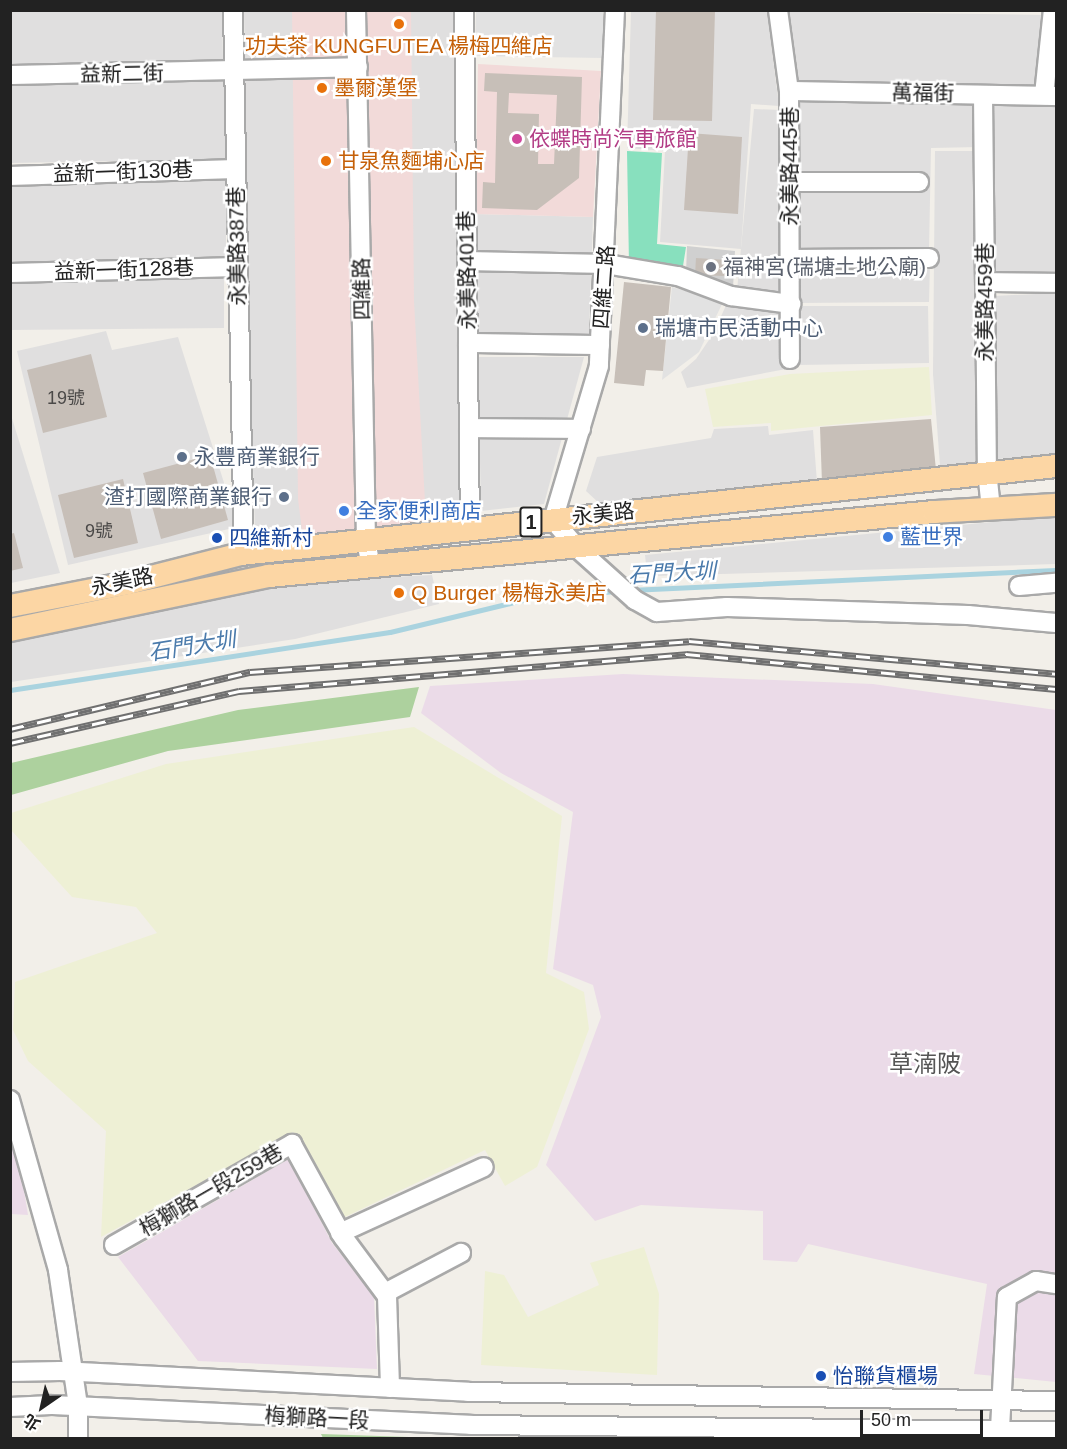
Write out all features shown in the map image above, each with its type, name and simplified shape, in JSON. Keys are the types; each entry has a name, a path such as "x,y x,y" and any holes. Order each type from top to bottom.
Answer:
{"main road":[{"name":"永美路","path":"10,606 128,582 244,553 470,530 987,471 1056,466"},
{"name":"永美路","path":"10,630 269,576 991,509 1056,505"}],"street":[{"name":"永美路387巷","path":"233,10 240,482 244,553"},
{"name":"四維路","path":"356,10 366,541 371,566"},
{"name":"永美路401巷","path":"464,10 470,530"},
{"name":"四維二路","path":"553,520 599,366 606,264 615,10"},
{"name":"永美路445巷","path":"778,10 789,90 790,359"},
{"path":"1050,96 1053,10"},
{"name":"益新二街","path":"10,75 234,72 358,67"},
{"name":"萬福街","path":"789,90 1050,96"},
{"name":"永美路459巷","path":"983,95 987,471 991,509"},
{"name":"益新一街130巷","path":"10,176 235,169"},
{"path":"790,182 919,182"},
{"path":"790,259 928,258"},
{"path":"467,261 606,264 678,276 731,296 790,304"},
{"name":"益新一街128巷","path":"10,273 237,267"},
{"path":"985,282 1056,283"},
{"path":"468,343 600,345"},
{"path":"469,428 580,429"},
{"path":"553,520 577,548 618,582 631,596 657,612 727,607 968,615 1056,623"},
{"path":"1019,586 1056,583"},
{"path":"10,1100 58,1270 74,1371 78,1406 78,1438"},
{"name":"梅獅路一段259巷","path":"114,1245 292,1144 340,1233 385,1293"},
{"path":"340,1233 484,1167"},
{"path":"390,1388 385,1293 461,1253"},
{"path":"1000,1429 1007,1297 1036,1281 1056,1284"},
{"name":"梅獅路一段","path":"10,1372 74,1371 390,1388 1056,1401"},
{"name":"梅獅路一段","path":"10,1407 78,1406 471,1425 782,1433 1000,1429 1056,1431"}],"shaded area":[{"path":"10,11 222,11 223,63 11,65"},
{"path":"244,11 336,11 337,60 245,62"},
{"path":"292,11 411,11 414,301 426,520 303,538 298,499"},
{"path":"375,11 457,11 462,513 382,521"},
{"path":"476,11 603,11 603,58 475,56"},
{"path":"631,11 767,11 779,106 751,104 741,249 660,242 665,151 627,148"},
{"path":"785,11 1045,15 1037,88 796,83"},
{"path":"478,64 601,71 593,217 475,214"},
{"path":"337,78 350,527 255,530 241,80"},
{"path":"224,81 226,159 11,163 11,84"},
{"path":"795,97 979,101 979,147 931,148 929,251 795,252"},
{"path":"991,102 1056,107 1056,276 992,275"},
{"path":"754,109 780,110 784,296 737,291"},
{"path":"935,151 977,151 981,465 940,465 933,374"},
{"path":"226,180 226,259 11,264 10,186"},
{"path":"475,214 593,217 589,335 478,332"},
{"path":"687,246 735,251 733,288 686,274"},
{"path":"930,264 929,302 797,303 796,265"},
{"path":"224,276 224,328 11,330 10,283"},
{"path":"672,287 723,302 699,352 662,380"},
{"path":"1056,293 1056,455 998,459 994,296"},
{"path":"728,301 782,309 786,369 687,388 681,372 696,359 713,334"},
{"path":"797,306 928,306 929,363 797,365"},
{"path":"106,331 112,350 178,337 238,527 68,565 17,351"},
{"path":"478,357 584,357 544,504 481,511"},
{"path":"10,412 60,573 11,583 10,583"},
{"path":"768,426 769,435 813,430 817,482 599,503 586,491 597,457 711,438 714,429"},
{"path":"1056,516 1056,564 653,576 647,573 645,555"},
{"path":"432,575 439,604 295,639 11,682 11,640 234,594 315,581"},
{"path":"623,674 873,684 1056,710 1056,1382 974,1374 987,1284 808,1244 797,1262 763,1260 763,1211 641,1205 595,1221 546,1165 601,1017 593,985 553,969 573,812 501,773 421,713 430,686"},
{"path":"11,1111 28,1215 11,1214"},
{"path":"289,1159 332,1243 374,1296 377,1369 198,1361 118,1257"}],"green space":[{"path":"627,151 662,153 657,244 686,247 683,266 629,264"},
{"path":"929,367 932,415 771,431 771,423 713,427 705,389 790,374"},
{"path":"419,687 410,717 168,751 11,795 11,763 238,710"},
{"path":"414,727 562,816 546,973 584,992 589,1029 537,1167 505,1186 485,1150 345,1217 293,1132 101,1237 106,1131 28,1061 13,1030 15,982 157,933 136,907 72,897 11,830 11,813 166,764"},
{"path":"644,1247 659,1294 657,1375 481,1365 485,1271 504,1275 528,1317 599,1285 590,1263"},
{"path":"321,1434 438,1438 323,1438"}],"building":[{"path":"656,10 715,10 712,121 653,120"},
{"name":"依蝶時尚汽車旅館","path":"485,73 582,77 579,178 537,210 482,208 483,182 495,183 497,92 484,91","holes":["509,93 557,95 554,164 538,164 539,114 508,113"]},
{"path":"689,133 742,137 738,214 684,210"},
{"name":"福神宮(瑞塘土地公廟)","path":"696,258 727,260 726,276 695,275"},
{"name":"瑞塘市民活動中心","path":"624,282 671,287 663,371 646,370 644,386 614,383"},
{"path":"91,354 107,417 43,433 27,370"},
{"path":"931,419 936,470 822,483 820,427"},
{"path":"210,455 228,520 161,539 143,473"},
{"path":"123,479 138,543 74,558 58,495"},
{"path":"14,533 23,568 10,571 10,534"}],"waterway":[{"name":"石門大圳","path":"630,590 1056,570"},
{"name":"石門大圳","path":"10,690 390,632 539,596 618,591"}],"railway":[{"path":"10,729 250,672 689,641 1056,674"},
{"path":"10,743 239,691 686,654 1056,689"}],"place":[{"name":"功夫茶 KUNGFUTEA 楊梅四維店","path":"399,24"},
{"name":"墨爾漢堡","path":"322,88"},
{"name":"依蝶時尚汽車旅館","path":"517,139"},
{"name":"甘泉魚麵埔心店","path":"326,161"},
{"name":"福神宮(瑞塘土地公廟)","path":"711,267"},
{"name":"瑞塘市民活動中心","path":"643,328"},
{"name":"永豐商業銀行","path":"182,457"},
{"name":"渣打國際商業銀行","path":"284,497"},
{"name":"全家便利商店","path":"344,511"},
{"name":"藍世界","path":"888,537"},
{"name":"四維新村","path":"217,538"},
{"name":"Q Burger 楊梅永美店","path":"399,593"},
{"name":"怡聯貨櫃場","path":"821,1376"}],"district":[{"name":"草湳陂","path":"925,1064"}]}
